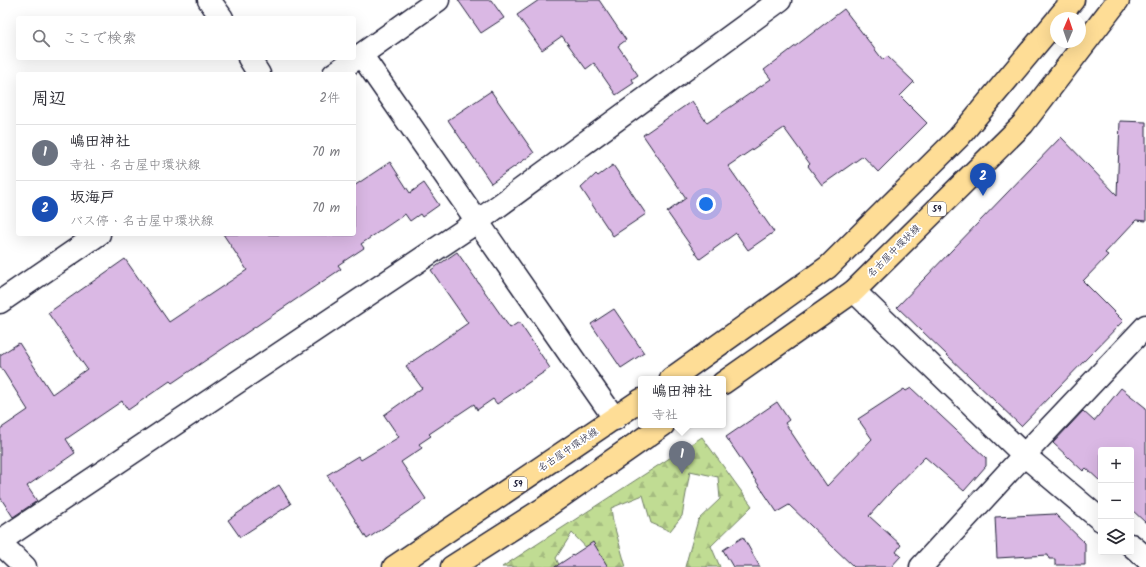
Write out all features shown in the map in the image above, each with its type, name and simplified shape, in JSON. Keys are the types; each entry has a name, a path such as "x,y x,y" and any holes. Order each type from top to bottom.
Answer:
{"main road":[{"path":"1063,12 1073,0"},
{"name":"名古屋中環状線","path":"726,381 854,291 1023,124 1118,0"},
{"path":"675,376 828,267 959,137 1050,28"},
{"name":"名古屋中環状線","path":"394,567 638,402"},
{"path":"452,567 543,509 659,428"}],"street":[{"path":"210,0 221,16"},
{"path":"356,60 438,0"},
{"path":"25,567 0,542 478,221 780,0"},
{"path":"362,56 615,419"},
{"path":"250,60 258,72"},
{"path":"337,72 356,60"},
{"path":"0,302 96,236"},
{"path":"854,291 1024,455 1100,519"},
{"path":"921,567 1146,326"},
{"path":"1134,548 1146,558"}],"green space":[{"path":"702,437 752,506 711,546 720,567 685,567 698,520 720,499 718,477 690,471 682,516 670,531 651,523 643,495 611,508 613,522 626,567 605,567 572,533 556,558 560,567 502,567"}],"building":[{"path":"458,0 491,0 504,18 481,33"},
{"path":"539,0 599,0 626,40 618,46 638,75 632,79 634,83 616,95 594,63 586,69 562,36 542,50 517,15"},
{"path":"844,9 883,60 887,56 914,82 900,96 927,123 878,172 863,156 822,185 808,166 810,164 784,128 728,166 774,232 748,250 736,233 700,259 667,212 686,198 643,135 692,101 707,123 771,79 764,70"},
{"path":"491,91 534,153 491,183 448,120"},
{"path":"1120,121 1146,122 1146,221 1136,220 1105,253 1108,255 1083,281 1123,321 1021,426 897,307 1061,137 1117,195"},
{"path":"390,162 410,193 424,183 439,205 422,217 420,214 410,221 405,214 361,244 364,248 338,265 341,269 172,383 170,381 128,410 122,401 66,439 75,453 27,486 37,501 13,517 0,497 0,429 28,410 0,366 0,355 19,343 52,394 87,369 48,313 125,259 169,322 247,270 224,236 356,236 356,185"},
{"path":"613,165 646,214 613,236 581,188 596,174 598,176"},
{"path":"457,252 510,328 519,322 550,368 497,404 493,399 477,410 474,404 429,434 431,436 419,444 422,448 401,462 426,499 367,539 327,475 358,456 361,460 399,437 384,415 422,388 406,366 468,323 431,270"},
{"path":"614,309 644,353 621,368 591,324"},
{"path":"911,388 986,458 986,466 964,491 925,457 888,495 869,516 901,545 896,552 901,556 891,567 854,567 789,505 777,512 726,437 777,402 789,420 785,423 827,486 872,439 858,419 904,389 906,391"},
{"path":"1121,388 1146,408 1146,523 1134,512 1134,447 1098,447 1098,479 1086,468 1083,471 1053,443 1083,411 1094,421"},
{"path":"279,485 291,504 240,537 228,520"},
{"path":"1055,514 1085,543 1085,565 1055,565 1055,559 1049,559 1048,555 997,558 995,517"},
{"path":"743,537 760,567 733,567 723,550"},
{"path":"593,542 608,567 555,567"}],"place":[{"name":"坂海戸","path":"983,196"},
{"name":"嶋田神社","path":"682,474"}]}
